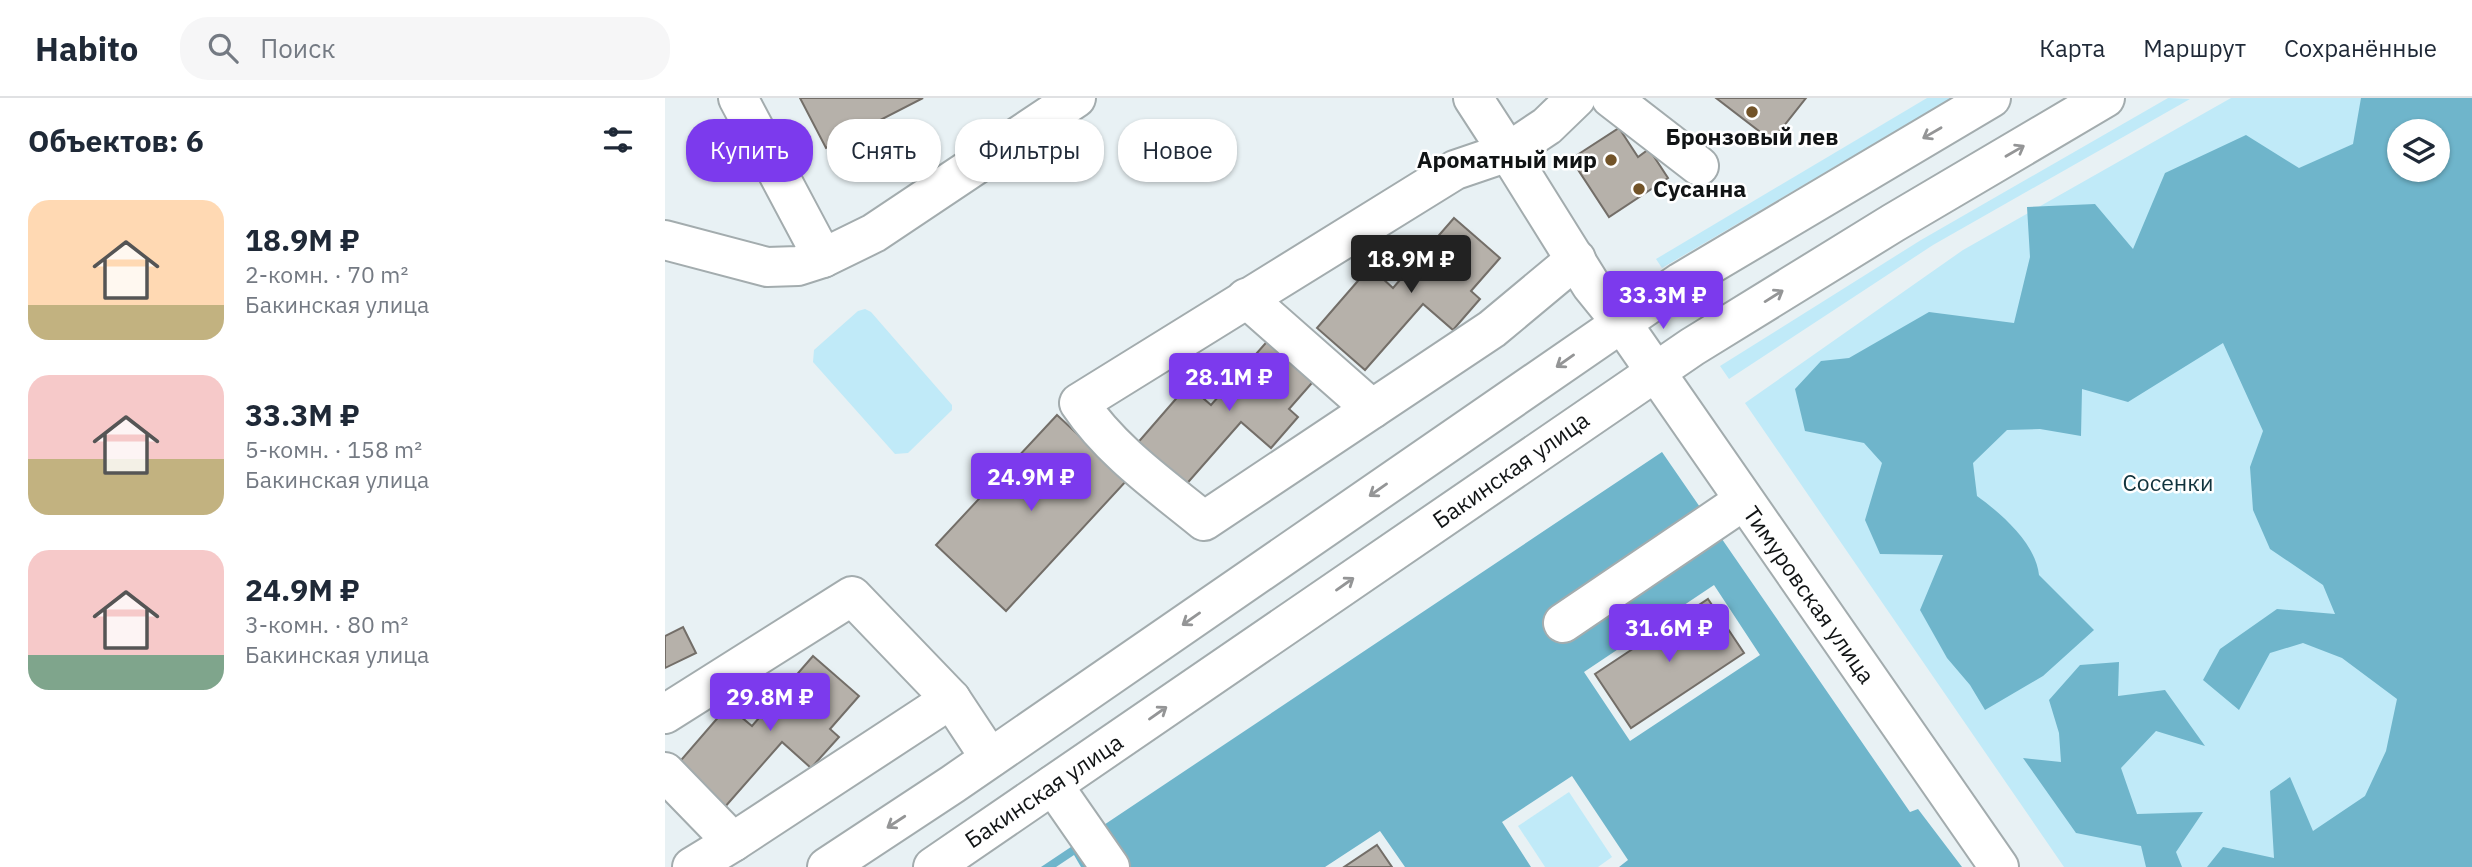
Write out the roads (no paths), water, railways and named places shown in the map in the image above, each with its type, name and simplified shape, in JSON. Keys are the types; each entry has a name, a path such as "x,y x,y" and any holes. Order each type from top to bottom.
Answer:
{"main road":[{"path":"738,98 823,258"},
{"path":"665,240 767,267 798,266 823,258 874,233 1076,98"},
{"name":"Тимуровская улица","path":"1473,98 1591,285 1621,322 1999,867"},
{"path":"1576,98 1547,126 1509,152 1455,170 1079,403 1093,424 1127,457 1204,522 1492,329 1576,259"},
{"path":"1611,98 1699,166"},
{"path":"827,867 990,758 1621,322 1745,243 1991,98"},
{"name":"Бакинская улица","path":"933,867 1654,372 1893,223 2105,98"},
{"path":"1246,299 1372,409"},
{"path":"1563,623 1743,501"},
{"path":"665,714 852,596 951,698 990,758"},
{"path":"692,867 951,698"},
{"path":"665,772 733,842"},
{"path":"1053,785 1110,867"}],"place":[{"name":"Бронзовый лев","path":"1752,112"},
{"name":"Ароматный мир","path":"1611,160"},
{"name":"Сусанна","path":"1639,189"}],"park label":[{"name":"Сосенки","path":"2168,483"}]}
